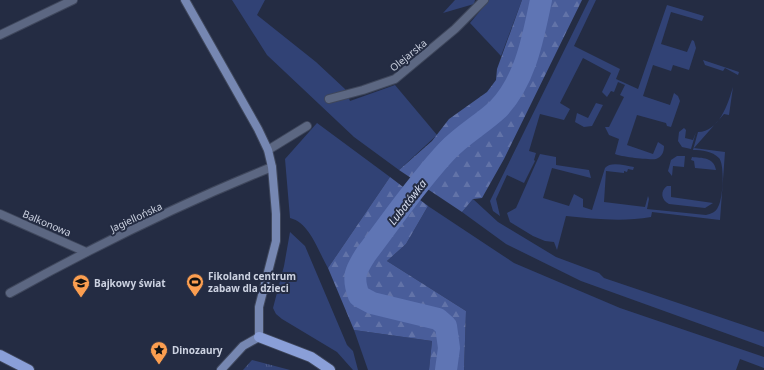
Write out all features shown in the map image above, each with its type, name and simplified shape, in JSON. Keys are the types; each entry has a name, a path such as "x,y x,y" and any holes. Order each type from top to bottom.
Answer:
{"main road":[{"path":"259,337 310,357 330,370"},
{"path":"0,354 29,370"}],"street":[{"path":"0,35 73,0"},
{"path":"185,0 258,129 268,150 272,167 276,214 276,241 259,307 259,337 243,346 221,370"},
{"name":"Olejarska","path":"329,99 363,90 395,79 455,29 484,0"},
{"path":"268,150 307,126"},
{"name":"Jagiellońska","path":"10,293 86,252 241,179 272,167"},
{"name":"Balkonowa","path":"0,214 86,252"}],"green space":[{"path":"232,0 265,0 257,15 316,62 345,89 350,101 395,85 437,135 399,170 354,137 267,55"},
{"path":"455,0 475,0 474,4 443,13"},
{"path":"489,0 522,0 501,56 470,23"},
{"path":"522,0 582,0 504,159 482,198 473,199 462,212 399,170 432,141 449,119 487,92 496,80 497,69"},
{"path":"589,0 596,0 574,46 620,69 616,79 638,89 667,5 704,16 702,21 671,12 661,44 687,52 692,40 694,41 696,48 689,70 673,65 671,71 653,65 643,96 670,105 674,93 678,96 680,101 671,127 667,126 666,123 637,115 627,145 653,154 658,142 664,146 663,152 661,156 656,159 642,159 615,154 619,139 609,135 605,127 609,127 624,97 620,95 625,85 618,82 614,92 611,91 607,97 602,92 611,73 583,58 560,103 570,109 564,120 540,114 529,151 536,153 535,161 524,183 507,175 496,199 500,216 493,211 490,201"},
{"path":"703,60 739,72 738,75 725,68 723,71 705,65"},
{"path":"733,87 729,115 724,114 718,121 722,116"},
{"path":"596,103 603,105 592,126 584,127 575,122 577,113 588,118"},
{"path":"317,123 390,177 328,268 313,238 303,226 290,218 285,159"},
{"path":"715,124 694,148 725,152 723,179 722,167 719,158 710,152 693,150 698,132 705,131"},
{"path":"684,128 686,130 685,138 693,140 696,132 691,149 682,147 678,141 679,132"},
{"path":"540,154 556,157 556,165 589,170 591,178 552,168 543,198 569,206 574,194 583,199 583,207 592,210 605,168 618,164 634,167 633,170 628,169 627,172 624,171 624,173 606,171 604,202 645,207 648,196 649,199 647,209 706,215 717,209 720,203 723,185 720,220 652,212 651,217 619,220 566,216 557,250 554,242 545,241 533,236 510,222 507,213 516,208"},
{"path":"677,156 685,156 684,167 673,166 672,176 668,171 671,160"},
{"path":"692,157 710,160 715,166 716,170 695,168 694,161 691,160"},
{"path":"390,177 428,206 406,244 387,261 466,311 464,370 429,370 432,341 354,330 328,268"},
{"path":"667,186 671,186 671,197 713,203 705,208 669,204 664,200 662,195 663,190"},
{"path":"473,199 498,222 556,257 599,273 604,278 764,332 764,347 581,281 506,244 462,212"},
{"path":"428,206 514,263 620,308 764,357 764,368 740,359 736,370 464,370 466,311 387,261 406,244"},
{"path":"290,232 305,246 347,345 353,351 358,370 353,370 337,352 282,319 276,314 273,308 284,266"},
{"path":"354,330 432,341 429,370 368,370"},
{"path":"252,360 290,370 243,370"}],"waterway":[{"name":"Lubatówka","path":"446,370 449,348 446,326 438,319 372,303 359,296 355,279 357,270 366,254 436,163 453,145 498,109 508,98 522,72 527,58 541,0"}],"place":[{"name":"Fikoland centrum zabaw dla dzieci","path":"195,297"},
{"name":"Bajkowy świat","path":"81,298"},
{"name":"Dinozaury","path":"159,365"}]}
